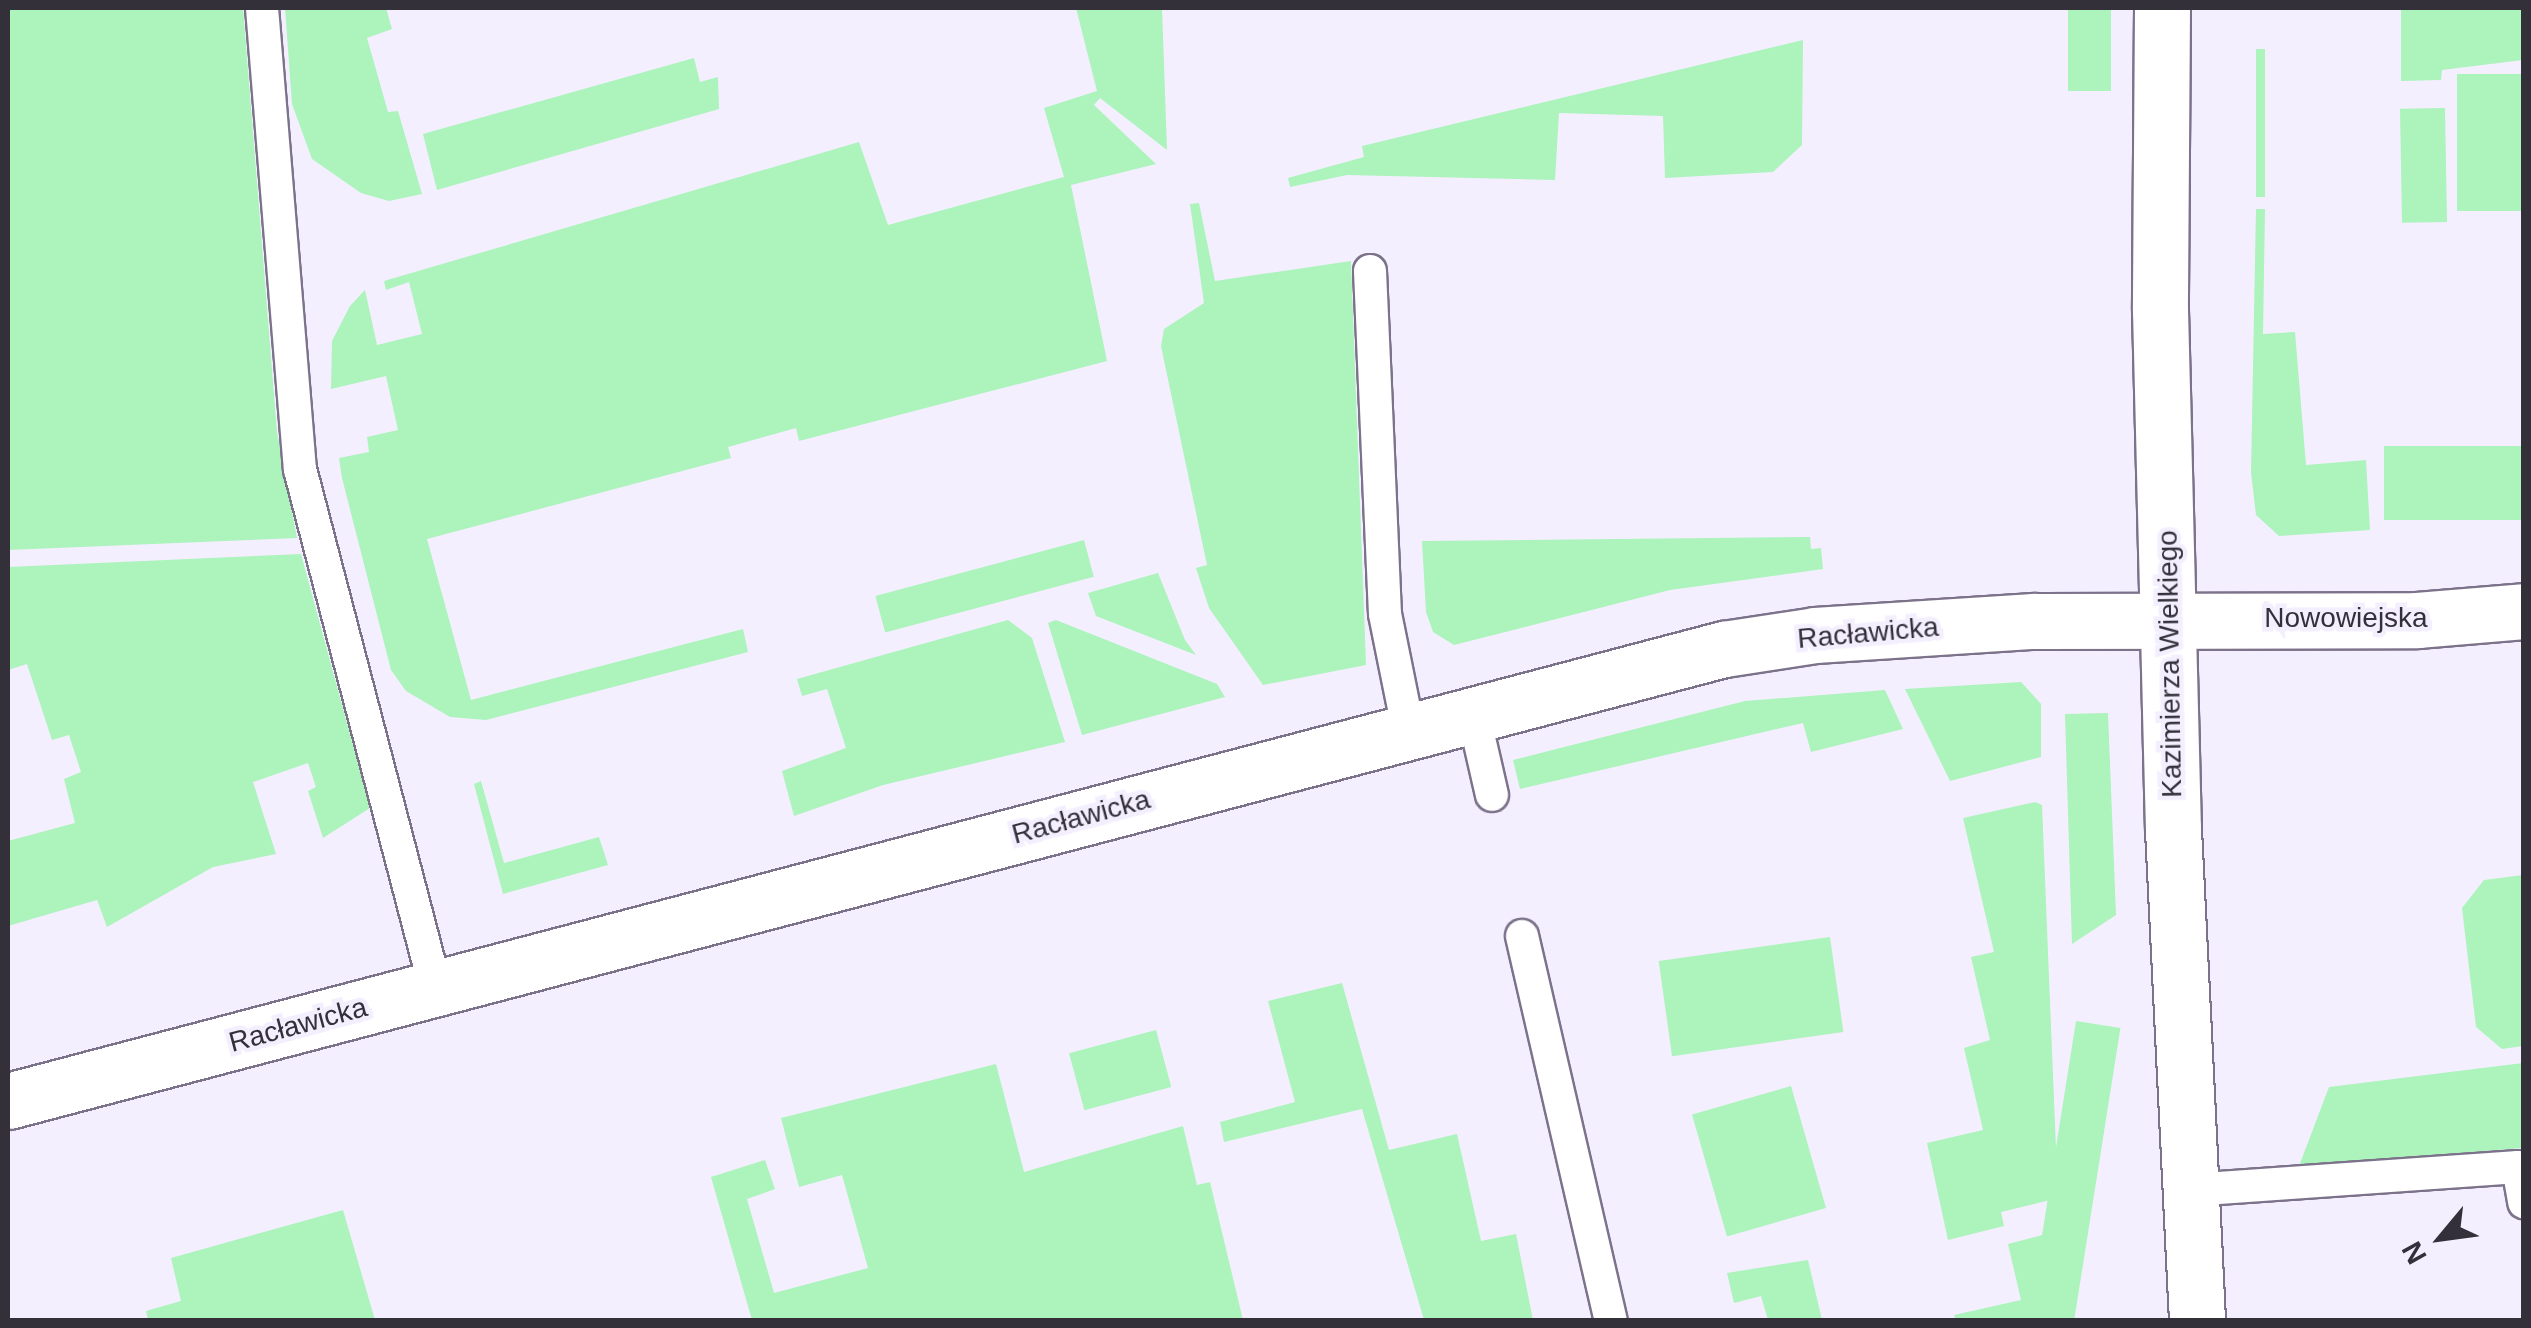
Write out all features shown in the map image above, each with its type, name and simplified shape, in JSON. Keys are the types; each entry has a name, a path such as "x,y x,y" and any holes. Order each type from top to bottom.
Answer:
{"street":[{"name":"Kazimierza Wielkiego","path":"2162,8 2160,310 2168,618 2197,1320"},
{"name":"Nowowiejska","path":"2168,618 2417,620 2524,610"},
{"name":"Racławicka","path":"8,1101 1408,728 1772,641 2034,620 2168,618"}],"lane":[{"path":"262,8 300,469 436,990"},
{"path":"1370,271 1385,614 1408,728"},
{"path":"1473,712 1492,795"},
{"path":"1522,936 1611,1320"},
{"path":"2190,1190 2518,1167 2524,1202"}],"green space":[{"path":"8,8 243,8 277,432 297,538 8,550"},
{"path":"285,8 386,8 392,29 367,38 388,112 398,111 422,194 389,201 361,193 312,159 292,104"},
{"path":"1076,8 1162,8 1167,150 1100,98 1094,105 1156,164 1071,185 1107,361 799,441 796,428 728,447 731,458 427,539 471,700 743,629 748,652 486,720 450,717 406,691 391,670 339,458 369,452 367,437 398,430 386,376 331,389 332,341 350,306 365,290 377,345 422,334 409,282 386,290 384,281 859,142 888,225 1064,177 1044,108 1097,91"},
{"path":"2068,8 2111,8 2111,91 2068,91"},
{"path":"2401,8 2523,8 2523,60 2442,70 2441,80 2401,81"},
{"path":"1803,40 1802,145 1773,172 1665,178 1663,116 1559,113 1555,180 1347,175 1290,187 1288,178 1364,157 1362,146"},
{"path":"2256,49 2265,49 2265,197 2256,197"},
{"path":"694,58 700,82 718,77 719,109 437,190 423,134"},
{"path":"2457,74 2523,74 2523,211 2457,211"},
{"path":"2445,108 2447,222 2402,223 2400,109"},
{"path":"1199,203 1215,281 1351,261 1366,665 1263,685 1209,608 1196,568 1207,565 1161,346 1164,329 1204,303 1190,204"},
{"path":"2256,209 2265,209 2263,334 2295,332 2306,465 2366,460 2370,530 2279,536 2256,515 2251,472"},
{"path":"2384,446 2523,446 2523,520 2384,520"},
{"path":"1810,537 1811,549 1821,548 1823,569 1670,590 1454,645 1433,632 1426,612 1422,541"},
{"path":"1084,540 1094,577 885,633 875,596"},
{"path":"301,554 370,808 323,838 308,791 316,787 308,763 253,782 276,854 213,867 107,927 97,900 8,926 8,841 75,823 64,779 81,772 69,735 52,740 27,664 8,670 8,567"},
{"path":"1158,573 1185,640 1196,655 1096,616 1088,593"},
{"path":"1008,620 1032,638 1065,742 883,785 794,816 782,771 846,748 827,689 802,696 797,679"},
{"path":"1056,620 1217,684 1225,697 1082,735 1048,623"},
{"path":"2021,682 2041,704 2041,757 1950,781 1905,689"},
{"path":"1885,690 1903,729 1811,752 1803,723 1520,789 1513,760 1745,701"},
{"path":"2108,713 2116,915 2072,944 2065,714"},
{"path":"481,781 504,863 599,837 608,865 503,894 474,784"},
{"path":"2035,802 2042,805 2058,1198 2001,1212 2004,1226 1948,1240 1927,1143 1983,1130 1964,1048 1990,1040 1971,957 1994,952 1963,818"},
{"path":"2523,875 2523,1046 2502,1049 2476,1027 2462,908 2484,880"},
{"path":"1830,937 1843,1032 1672,1056 1659,961"},
{"path":"1342,983 1389,1150 1457,1134 1481,1241 1516,1234 1533,1320 1424,1320 1362,1109 1224,1142 1220,1122 1295,1102 1268,1001"},
{"path":"2076,1021 2120,1028 2074,1320 2029,1316"},
{"path":"1156,1030 1171,1087 1084,1110 1069,1053"},
{"path":"2523,1063 2523,1148 2299,1166 2329,1087"},
{"path":"996,1064 1024,1172 1183,1126 1197,1185 1210,1182 1243,1320 752,1320 711,1177 765,1160 775,1189 747,1199 774,1293 868,1268 842,1175 799,1187 781,1118"},
{"path":"1791,1086 1826,1208 1727,1236 1692,1114"},
{"path":"343,1210 375,1320 148,1320 146,1311 181,1301 171,1258"},
{"path":"2061,1230 2065,1320 1956,1320 1954,1315 2021,1300 2008,1244"},
{"path":"1808,1260 1822,1320 1768,1320 1761,1296 1734,1303 1727,1273"}]}
